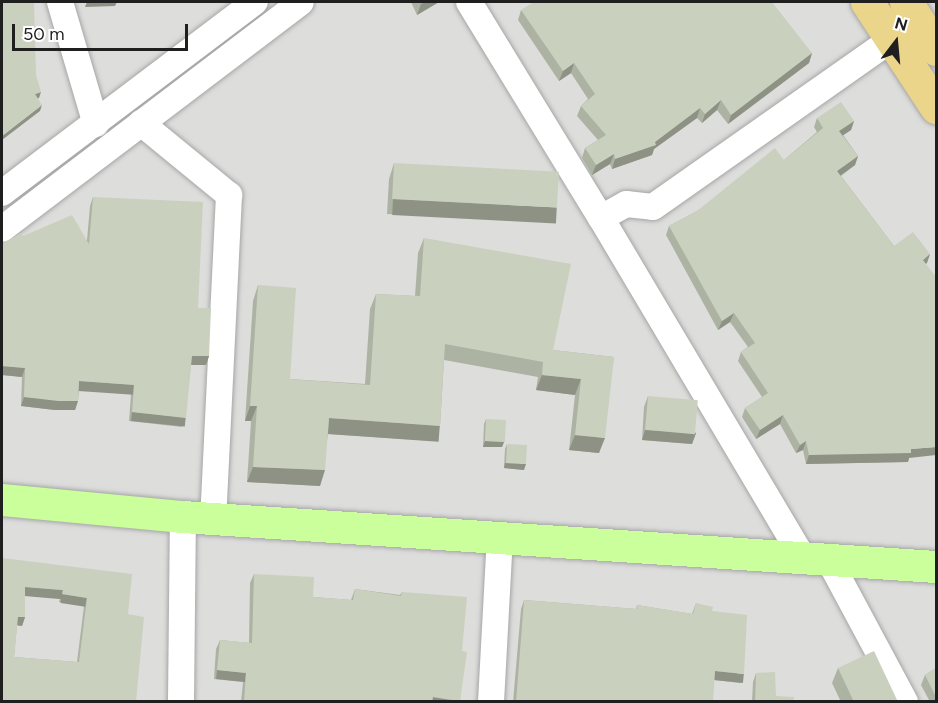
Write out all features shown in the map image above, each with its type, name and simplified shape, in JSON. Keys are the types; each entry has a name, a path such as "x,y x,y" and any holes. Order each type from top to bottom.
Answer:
{"highway":[{"path":"867,2 936,107"},
{"path":"906,2 936,49"}],"main road":[{"path":"2,500 198,518 936,567"}],"street":[{"path":"60,2 96,124"},
{"path":"2,193 255,2"},
{"path":"2,229 301,2"},
{"path":"469,2 905,702"},
{"path":"602,218 626,204 653,207 892,39"},
{"path":"141,123 229,195 181,702"},
{"path":"491,702 501,538"}],"shaded area":[{"path":"2,2 936,2 936,701 2,701"}],"building":[{"path":"2,2 34,2 36,75 41,92 35,94 42,105 2,136"},
{"path":"534,2 772,2 812,53 731,115 721,100 705,114 700,108 655,142 656,145 615,159 614,154 596,165 585,148 606,135 581,106 595,94 574,63 563,71 521,10"},
{"path":"841,102 854,121 839,131 858,156 837,171 894,246 913,232 930,254 923,260 936,277 936,447 911,449 911,453 809,455 806,441 800,445 783,415 760,430 745,408 768,393 741,352 755,343 734,313 722,321 669,226 697,211 775,148 784,160 823,128 817,118"},
{"path":"394,163 559,172 557,208 392,199"},
{"path":"93,197 203,202 198,308 211,308 209,356 192,356 186,418 132,412 134,385 79,381 78,401 24,397 25,368 2,366 2,244 21,233 23,236 72,215 89,244"},
{"path":"424,238 571,264 553,350 614,357 605,438 575,435 581,379 542,375 543,362 445,344 440,426 329,418 325,470 253,467 257,406 250,406 258,285 296,288 290,379 370,385 376,294 420,296"},
{"path":"648,396 698,400 695,434 645,430"},
{"path":"486,419 506,420 505,442 485,441"},
{"path":"507,444 527,445 526,464 506,463"},
{"path":"2,558 132,574 128,614 144,617 136,702 2,702","holes":["25,587 63,590 62,594 87,598 79,662 14,657 18,617 25,617"]},
{"path":"254,574 314,577 313,597 353,600 355,589 401,596 402,592 467,597 462,651 467,652 460,701 433,697 432,702 244,702 246,673 217,670 220,640 252,643"},
{"path":"524,600 637,609 637,605 693,614 696,603 713,607 712,611 747,615 744,674 715,671 713,702 516,702"},
{"path":"874,651 898,702 854,702 838,668"},
{"path":"936,668 936,697 925,675"},
{"path":"775,672 776,696 794,697 793,702 755,702 756,673"}]}
